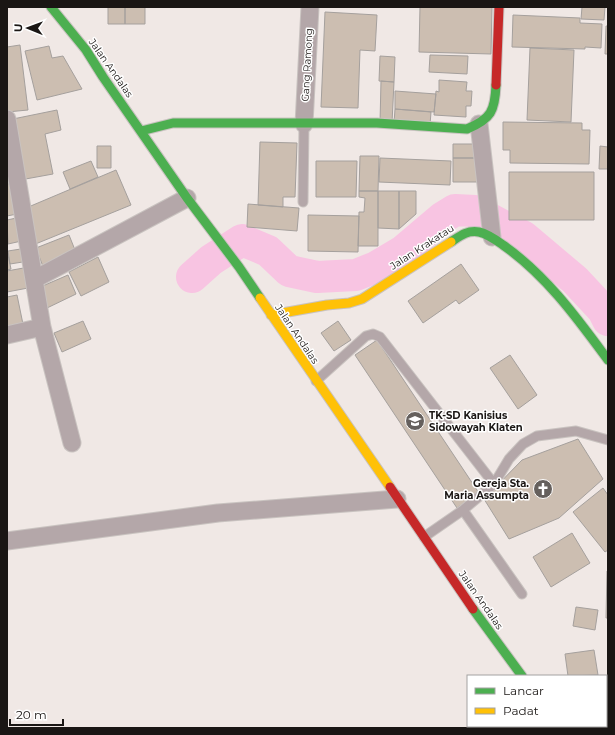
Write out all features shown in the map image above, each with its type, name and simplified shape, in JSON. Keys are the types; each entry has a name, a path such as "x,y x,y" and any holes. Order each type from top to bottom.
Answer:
{"street":[{"name":"Jalan Andalas","path":"46,7 86,50 187,198 239,267 467,600 520,674"},
{"name":"Gang Ramong","path":"304,124 310,7"},
{"path":"141,131 173,123 378,123 467,129 479,124 488,117 495,101 499,7"},
{"path":"7,119 12,179 35,279 42,327 72,443"},
{"path":"479,124 492,234"},
{"path":"35,279 187,198"},
{"name":"Jalan Krakatau","path":"271,315 326,305 349,303 362,299 466,232 479,232 492,234 520,257 571,310 608,360"},
{"path":"7,335 42,327"},
{"path":"7,541 218,513 397,498"}],"lane":[{"path":"303,202 304,124"},
{"path":"316,381 366,336 373,334 380,337 494,484"},
{"path":"424,537 463,510 494,484 514,454 523,444 537,436 576,431 608,440"},
{"path":"463,510 522,594"}],"building":[{"path":"108,7 125,7 125,24 108,24"},
{"path":"125,7 145,7 145,24 125,24"},
{"path":"420,7 492,7 491,54 419,52"},
{"path":"582,7 605,7 604,20 581,19"},
{"path":"325,12 377,15 375,51 360,50 358,108 321,107"},
{"path":"513,15 580,18 580,23 602,24 601,48 512,47"},
{"path":"606,26 608,26 608,54 605,54"},
{"path":"20,45 28,110 7,112 7,47"},
{"path":"49,46 52,58 63,56 82,89 37,100 25,51"},
{"path":"530,48 574,50 571,122 527,120"},
{"path":"430,55 468,56 467,74 429,72"},
{"path":"380,56 395,57 394,82 379,81"},
{"path":"439,80 467,82 466,91 472,91 471,106 466,106 466,117 434,115 436,91 439,92"},
{"path":"381,81 394,82 392,123 380,123"},
{"path":"395,91 436,94 434,112 395,109"},
{"path":"395,109 431,112 430,125 394,123"},
{"path":"57,110 61,130 45,134 53,174 20,180 8,120"},
{"path":"503,122 582,123 582,130 590,130 589,164 510,163 510,150 503,150"},
{"path":"260,142 297,143 295,197 283,197 283,207 258,205"},
{"path":"453,144 481,144 481,158 453,158"},
{"path":"97,146 111,146 111,168 97,168"},
{"path":"600,146 608,147 608,169 599,169"},
{"path":"360,156 379,156 378,191 359,191"},
{"path":"380,158 451,161 450,185 379,182"},
{"path":"453,158 481,158 481,182 453,182"},
{"path":"91,161 98,177 70,189 63,172"},
{"path":"316,161 357,161 356,197 316,197"},
{"path":"116,170 131,205 33,245 26,208"},
{"path":"509,172 594,172 594,220 509,220"},
{"path":"16,183 22,213 7,216 7,184"},
{"path":"359,191 378,191 378,246 358,246 359,212 364,212 365,198 359,197"},
{"path":"378,191 399,191 399,229 378,228"},
{"path":"399,191 416,191 416,214 399,229"},
{"path":"248,204 299,208 297,231 247,227"},
{"path":"308,215 359,216 358,252 308,251"},
{"path":"21,217 26,240 8,244 7,220"},
{"path":"69,235 77,255 45,272 36,248"},
{"path":"27,248 29,261 10,264 8,251"},
{"path":"7,255 11,269 7,270"},
{"path":"98,257 109,282 81,296 69,272"},
{"path":"461,264 479,290 459,304 456,300 423,323 408,301"},
{"path":"29,267 28,288 7,292 7,271"},
{"path":"68,275 76,294 47,308 38,288"},
{"path":"17,295 24,329 7,333 7,297"},
{"path":"83,321 91,339 62,352 54,333"},
{"path":"338,321 351,340 334,351 321,333"},
{"path":"377,340 479,493 457,508 355,355"},
{"path":"510,355 537,395 518,409 490,368"},
{"name":"Gereja Sta. Maria Assumpta","path":"578,439 603,479 559,518 509,539 484,499 522,460"},
{"path":"603,488 608,495 608,550 605,552 573,512"},
{"path":"572,533 590,563 551,587 533,557"},
{"path":"607,571 608,618 606,618"},
{"path":"576,607 598,610 595,630 573,626"},
{"path":"594,650 598,675 568,675 565,654"},
{"path":"607,689 608,689 607,714"},
{"path":"608,719 608,728 601,728 607,727"}],"waterway":[{"path":"192,277 211,260 242,240 268,251 289,271 317,277 356,275 376,267 403,251 442,218 455,210 475,211 524,237 575,280 603,310 608,320"}],"traffic: fast":[{"path":"51,7 86,50 187,198 239,267 260,298"},
{"path":"141,131 173,123 377,123 467,129 482,122 490,113 493,108 496,85"},
{"path":"451,242 464,234 479,232 492,237 519,257 547,283 560,298 608,360"},
{"path":"473,609 521,675"}],"traffic: slow":[{"path":"271,315 327,305 349,303 362,299 451,242"},
{"path":"260,298 390,487"}],"traffic: jam":[{"path":"496,85 499,7"},
{"path":"390,487 473,609"}],"place":[{"name":"TK-SD Kanisius Sidowayah Klaten","path":"415,421"},
{"name":"Gereja Sta. Maria Assumpta","path":"543,489"}]}
